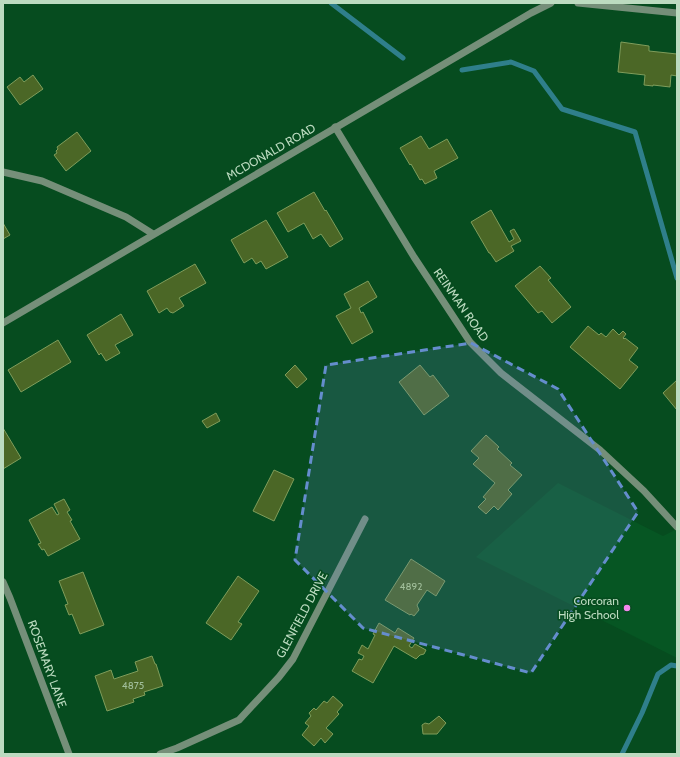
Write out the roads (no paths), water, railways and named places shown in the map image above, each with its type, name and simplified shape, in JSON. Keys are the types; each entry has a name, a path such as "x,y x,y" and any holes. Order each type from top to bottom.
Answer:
{"street":[{"name":"MCDONALD ROAD","path":"3,323 335,127 531,13 551,3"},
{"path":"578,3 677,13"},
{"name":"REINMAN ROAD","path":"335,127 414,257 470,342 501,373 600,450 644,491 677,527"},
{"path":"3,172 42,181 126,217 153,234"},
{"name":"GLENFIELD DRIVE","path":"160,754 177,748 239,720 279,677 293,659 365,519"},
{"name":"ROSEMARY LANE","path":"3,582 69,754"}],"waterway":[{"path":"331,3 403,58"},
{"path":"462,70 511,62 534,71 562,109 635,132 677,278"},
{"path":"622,754 642,713 658,674 671,665 677,666"}],"place":[{"name":"Corcoran High School","path":"627,608"}]}
